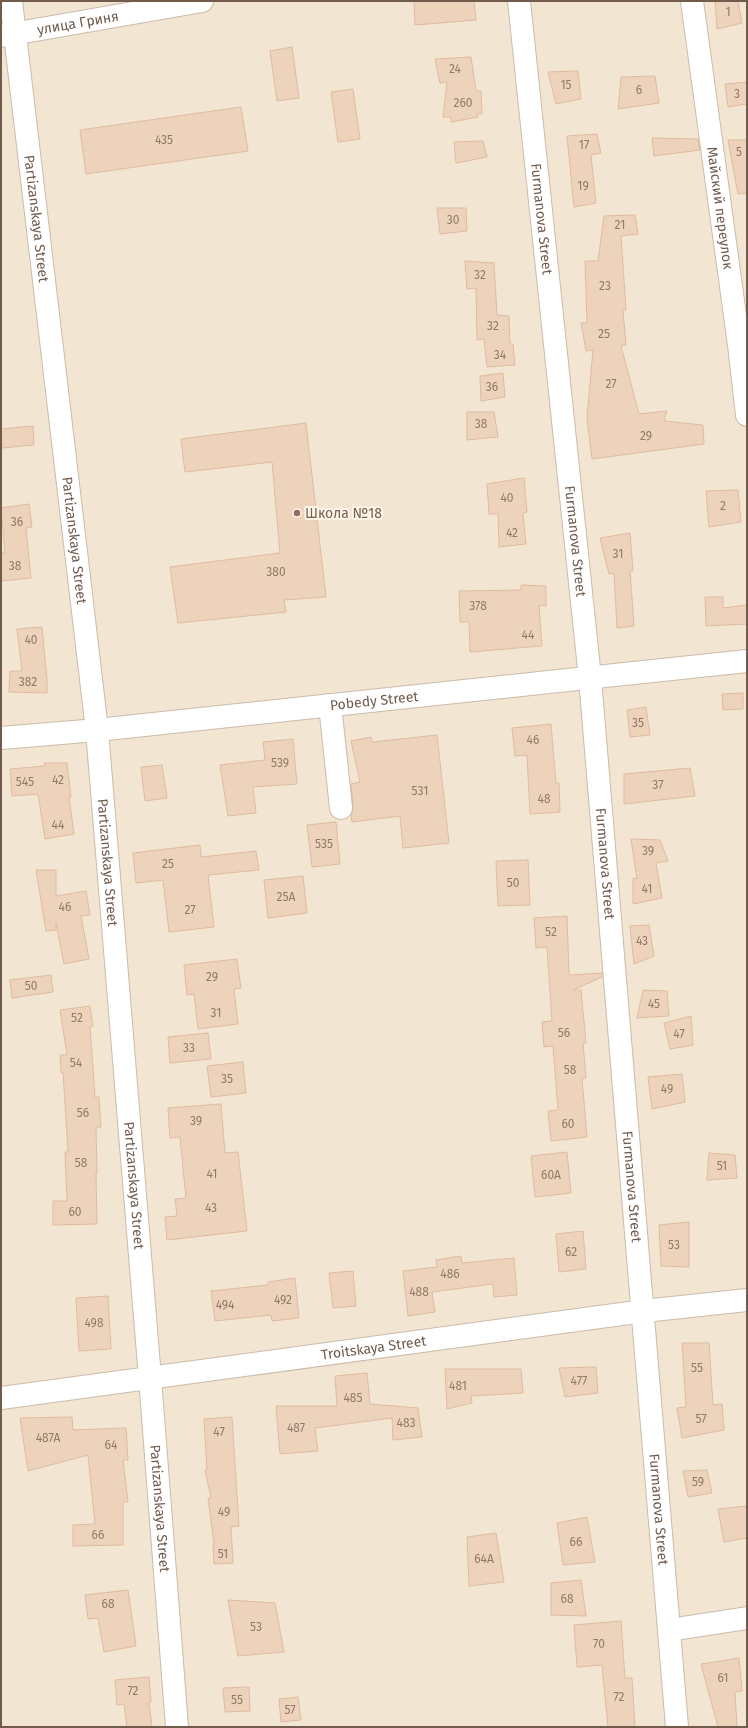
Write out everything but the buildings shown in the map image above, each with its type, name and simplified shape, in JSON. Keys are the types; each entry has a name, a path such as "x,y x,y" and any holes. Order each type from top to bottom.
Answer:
{"street":[{"name":"Partizanskaya Street","path":"11,1 8,34 97,730 177,1727"},
{"name":"улица Гриня","path":"8,34 202,1"},
{"name":"Furmanova Street","path":"519,1 590,678 644,1311 677,1727"},
{"name":"Майский переулок","path":"692,1 738,338 747,415"},
{"name":"Pobedy Street","path":"1,738 97,730 747,661"},
{"path":"330,705 341,808"},
{"name":"Troitskaya Street","path":"1,1398 644,1311 747,1300"},
{"path":"669,1630 747,1618"}],"shaded area":[{"path":"1,1 747,1 747,1727 1,1727"}],"place":[{"name":"Школа №18","path":"297,513"}]}
